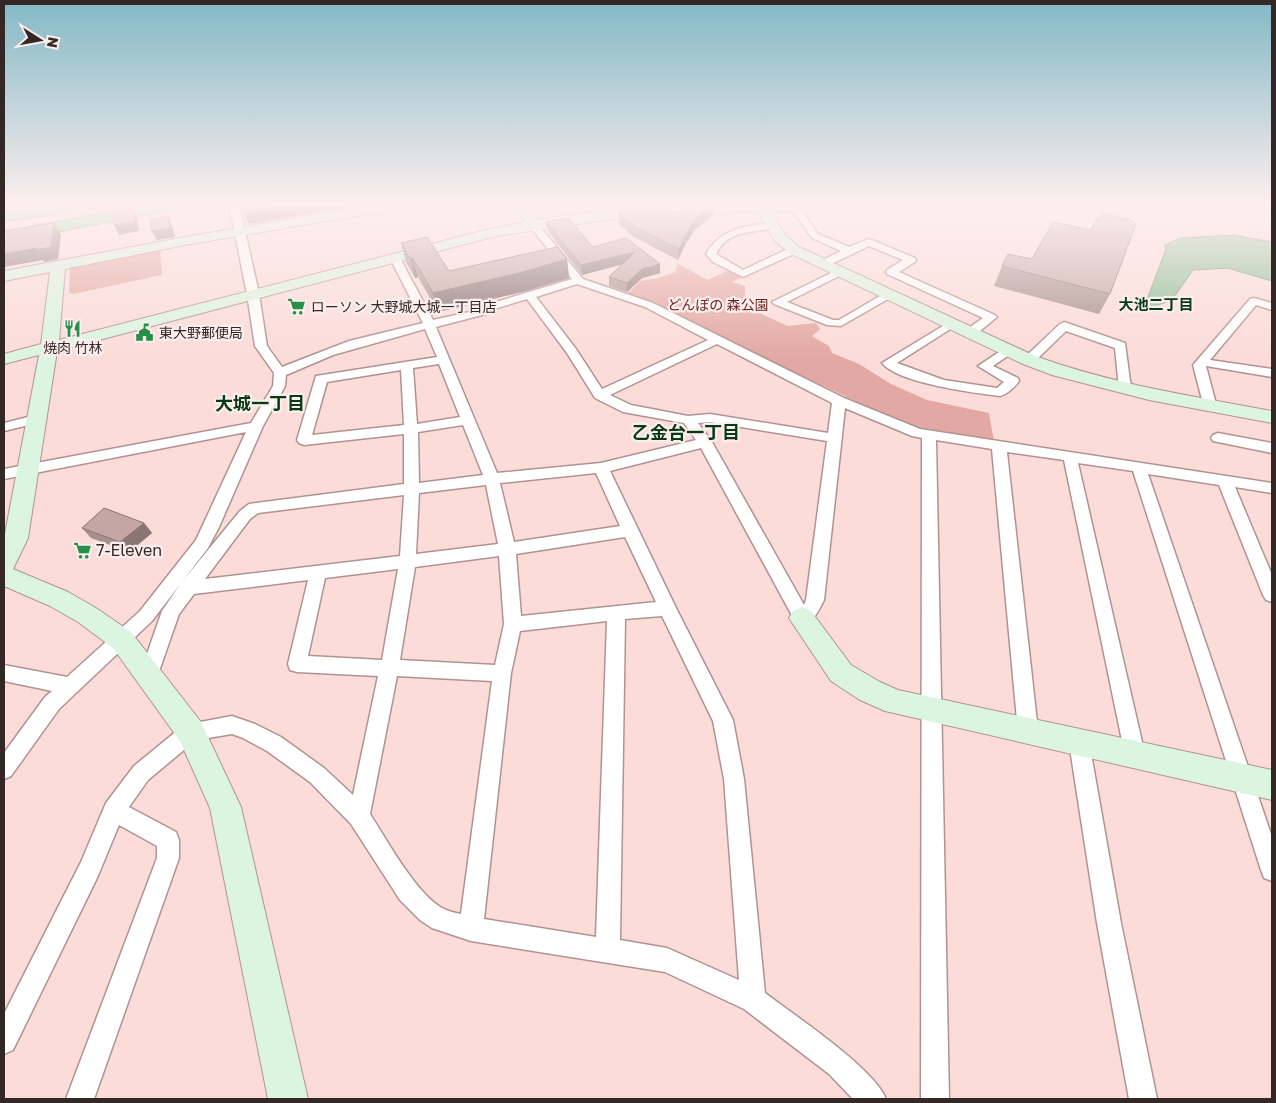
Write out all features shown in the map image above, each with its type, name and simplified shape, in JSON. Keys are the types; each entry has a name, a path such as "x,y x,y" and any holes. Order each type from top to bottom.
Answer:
{"street":[{"path":"4,276 109,255"},
{"path":"4,769 52,703 146,616 202,544 256,426 279,386 280,373 261,346 246,255"},
{"path":"4,359 405,255"},
{"path":"559,255 578,278 577,281"},
{"path":"712,255 717,260 743,274 782,255"},
{"path":"805,255 1029,360 1074,376 1125,388 1272,416"},
{"path":"845,255 831,268 778,302 831,323 841,323 890,295"},
{"path":"901,255 912,260 891,272 991,317 971,332"},
{"path":"395,258 430,326 492,479 507,549 513,624 502,673 471,930"},
{"path":"4,563 16,538 29,468 49,348 58,265"},
{"path":"280,373 305,360 359,342 482,312 490,306 577,281 649,305 840,401 917,433 1272,488"},
{"path":"530,296 572,352 600,394 609,401 628,409 688,420 710,418 834,438"},
{"path":"1209,404 1199,365 1254,301 1272,307"},
{"path":"951,324 888,363 912,375 932,382 1000,392 1013,381 984,366 1008,350"},
{"path":"1029,360 1064,326 1121,346 1125,388"},
{"path":"600,394 717,340"},
{"path":"444,360 321,379 304,440 412,429 468,420"},
{"path":"1202,362 1272,373"},
{"path":"359,816 407,562 412,489 412,429 407,366"},
{"path":"802,618 812,609 815,600 840,401"},
{"path":"4,427 36,419"},
{"path":"688,420 705,442 802,618 841,673 870,691 895,702 1272,785"},
{"path":"4,474 256,426"},
{"path":"929,435 935,1099"},
{"path":"1218,438 1272,448"},
{"path":"150,674 170,611 245,515 254,508 492,479 601,468 705,442"},
{"path":"999,446 1028,731"},
{"path":"1070,457 1135,755"},
{"path":"601,468 667,608 723,720 734,779 753,1000"},
{"path":"1139,468 1272,870"},
{"path":"1225,481 1272,595"},
{"path":"187,588 507,549 630,530"},
{"path":"318,573 297,664 502,673"},
{"path":"4,576 59,599 87,615 122,640 150,674 191,732 225,807 288,1099"},
{"path":"513,624 667,608"},
{"path":"608,951 616,613"},
{"path":"4,673 69,686"},
{"path":"4,1041 89,870 114,811 141,773 191,732 232,725 248,730 274,744 317,775 359,816 408,892 440,920 471,930 667,960 753,1000 838,1065 872,1099"},
{"path":"1079,742 1109,923 1143,1099"},
{"path":"80,1099 168,858 168,840 114,811"}],"green space":[{"path":"126,255 161,255 162,275 73,294 69,293 70,268"},
{"name":"どんぽの 森公園","path":"678,264 708,280 729,270 742,277 732,282 745,286 745,297 759,313 788,326 816,323 820,329 812,336 829,346 832,353 859,364 891,384 927,400 989,413 994,442 929,432 911,427 627,294 640,281 659,278 675,272"}],"shaded area":[{"path":"1164,255 1272,255 1272,281 1227,268 1193,270 1172,300 1152,307 1148,297"}],"building":[{"path":"408,255 439,255 449,271 519,255 564,255 567,259 523,272 433,293 413,258 410,259"},
{"path":"573,255 621,255 581,265"},
{"path":"631,255 649,255 660,264 642,269 627,283 609,277"},
{"path":"1007,255 1032,259 1034,255 1124,255 1110,294 1002,266"},
{"path":"104,508 144,523 120,542 82,528"}],"place":[{"name":"ローソン 大野城大城一丁目店","path":"297,307"},
{"name":"焼肉 竹林","path":"73,328"},
{"name":"東大野郵便局","path":"145,333"},
{"name":"7-Eleven","path":"82,550"}],"district":[{"name":"大池二丁目","path":"1156,305"},
{"name":"大城一丁目","path":"260,404"},
{"name":"乙金台一丁目","path":"686,433"}]}
